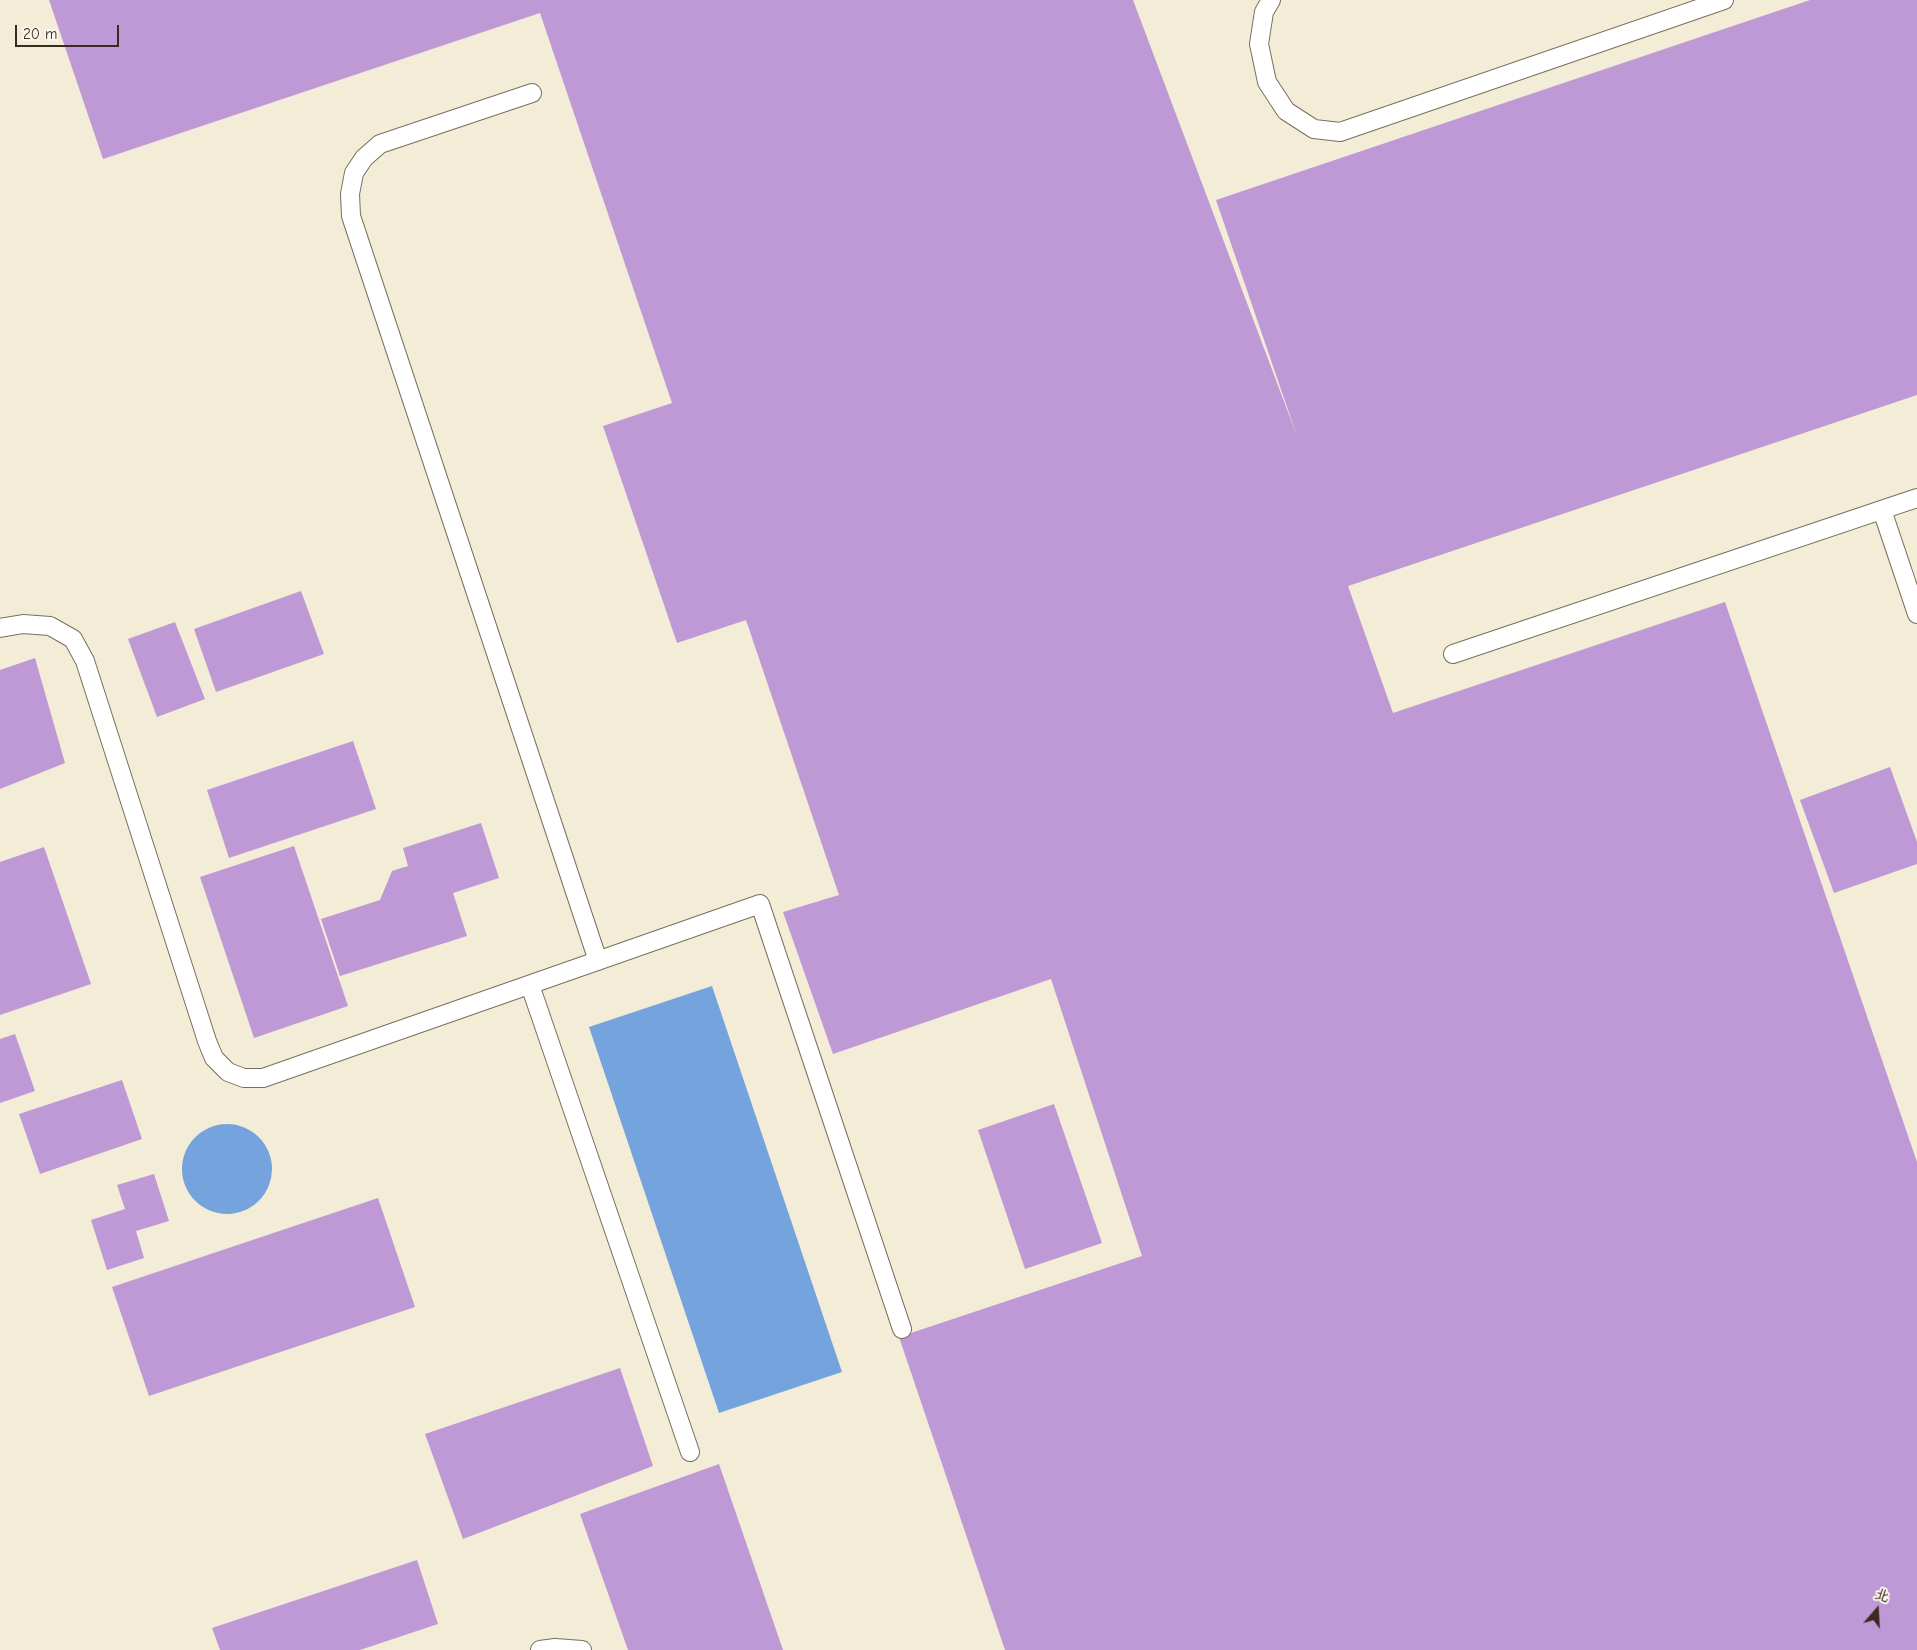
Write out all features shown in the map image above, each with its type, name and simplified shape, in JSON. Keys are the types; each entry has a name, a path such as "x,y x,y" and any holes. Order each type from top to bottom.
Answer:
{"lane":[{"path":"1271,0 1264,12 1259,44 1268,82 1286,111 1314,129 1340,132 1724,0"},
{"path":"532,94 380,144 364,158 354,173 350,194 351,216 598,961"},
{"path":"1453,654 1917,498"},
{"path":"1882,510 1917,614"},
{"path":"0,628 23,624 50,626 73,639 85,661 207,1041 214,1058 228,1072 244,1078 264,1078 760,904 902,1329"},
{"path":"530,984 690,1452"},
{"path":"540,1650 555,1648 582,1650"}],"water":[{"path":"712,986 842,1372 719,1413 589,1027"},
{"path":"227,1124 244,1128 259,1137 268,1152 272,1169 268,1186 259,1201 244,1210 227,1214 210,1210 195,1201 186,1186 182,1169 186,1152 195,1137 210,1128"}],"building":[{"path":"49,0 1133,0 1297,436 1216,200 1810,0 1917,0 1917,395 1348,586 1393,713 1725,602 1917,1162 1917,1650 1005,1650 899,1337 1142,1256 1051,979 833,1054 783,912 839,895 746,620 677,643 603,426 672,403 540,13 103,159"},
{"path":"301,591 324,654 216,692 194,629"},
{"path":"175,622 205,699 157,717 128,639"},
{"path":"35,658 65,763 0,789 0,670"},
{"path":"353,741 376,809 229,858 207,790"},
{"path":"1890,767 1917,842 1917,864 1834,893 1800,800"},
{"path":"481,823 499,878 453,893 467,936 340,976 321,919 380,900 392,871 408,866 403,848"},
{"path":"294,846 348,1006 254,1038 200,877"},
{"path":"44,847 91,984 0,1015 0,862"},
{"path":"15,1034 35,1091 0,1103 0,1039"},
{"path":"122,1080 142,1139 40,1174 19,1114"},
{"path":"1054,1104 1102,1243 1025,1269 978,1130"},
{"path":"154,1174 169,1221 136,1231 144,1258 107,1270 91,1220 125,1209 117,1185"},
{"path":"378,1198 415,1307 149,1396 112,1287"},
{"path":"620,1368 653,1466 463,1539 425,1434"},
{"path":"719,1464 783,1650 628,1650 580,1514"},
{"path":"417,1560 438,1624 360,1650 220,1650 212,1628"}]}
